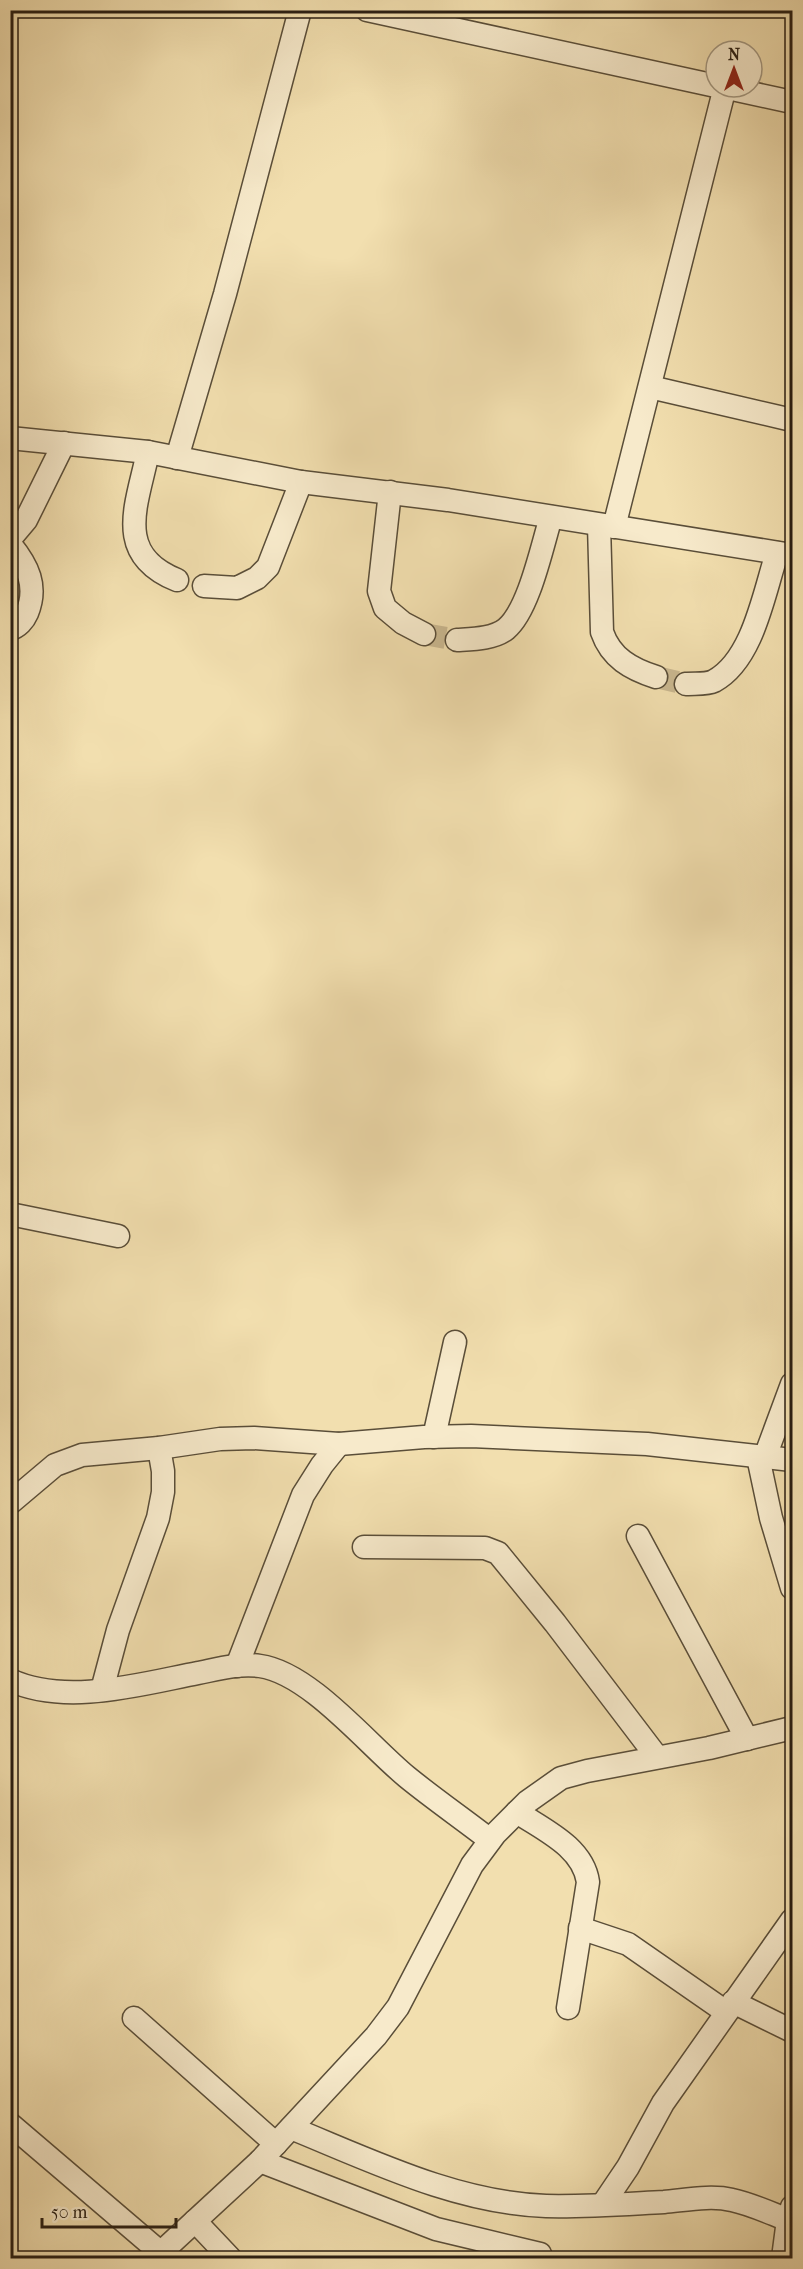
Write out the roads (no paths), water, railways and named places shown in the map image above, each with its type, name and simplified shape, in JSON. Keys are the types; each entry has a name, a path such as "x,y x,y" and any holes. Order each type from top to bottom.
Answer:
{"street":[{"path":"177,458 225,294 300,10"},
{"path":"367,10 704,83"},
{"path":"764,96 792,102"},
{"path":"656,677 640,672 619,659 606,645 602,632 606,526 650,387 721,99"},
{"path":"650,387 792,420"},
{"path":"10,438 148,452 301,482 390,492 785,554 744,651 730,670 711,683 686,684"},
{"path":"10,539 26,520 64,443"},
{"path":"148,452 133,524 138,546 147,562 160,573 177,580"},
{"path":"204,586 237,588 263,573 268,567 301,482"},
{"path":"390,492 379,591 385,608 403,623 424,634"},
{"path":"457,640 487,637 506,629 516,617 527,595 550,517"},
{"path":"10,544 24,564 34,593 26,616 16,628 10,629"},
{"path":"10,1214 118,1236"},
{"path":"434,1437 455,1342"},
{"path":"792,1384 761,1457 771,1518 792,1588"},
{"path":"10,1503 55,1466 82,1455 231,1439 339,1443 471,1436 647,1443 792,1460"},
{"path":"237,1665 303,1495 339,1443"},
{"path":"102,1690 118,1630 158,1518 163,1481 159,1448"},
{"path":"638,1536 747,1739"},
{"path":"364,1547 485,1548 498,1554 555,1623 657,1757"},
{"path":"10,1680 25,1687 81,1692 237,1665 262,1666 284,1674 312,1691 407,1777 490,1840"},
{"path":"10,2124 158,2256 260,2161 376,2036 398,2007 472,1865 490,1840 527,1802 561,1778 792,1728"},
{"path":"517,1812 561,1841 581,1861 586,1871 588,1882 568,2008"},
{"path":"603,2204 628,2167 663,2103 792,1920"},
{"path":"580,1928 628,1944 730,2007 792,2031"},
{"path":"134,2018 283,2136 455,2190 510,2203 546,2206 710,2198 731,2199 791,2212 783,2259"},
{"path":"260,2161 436,2229 540,2254"},
{"path":"195,2221 230,2259"}],"tunnel":[{"path":"424,634 457,640"},
{"path":"656,677 686,684"}]}
